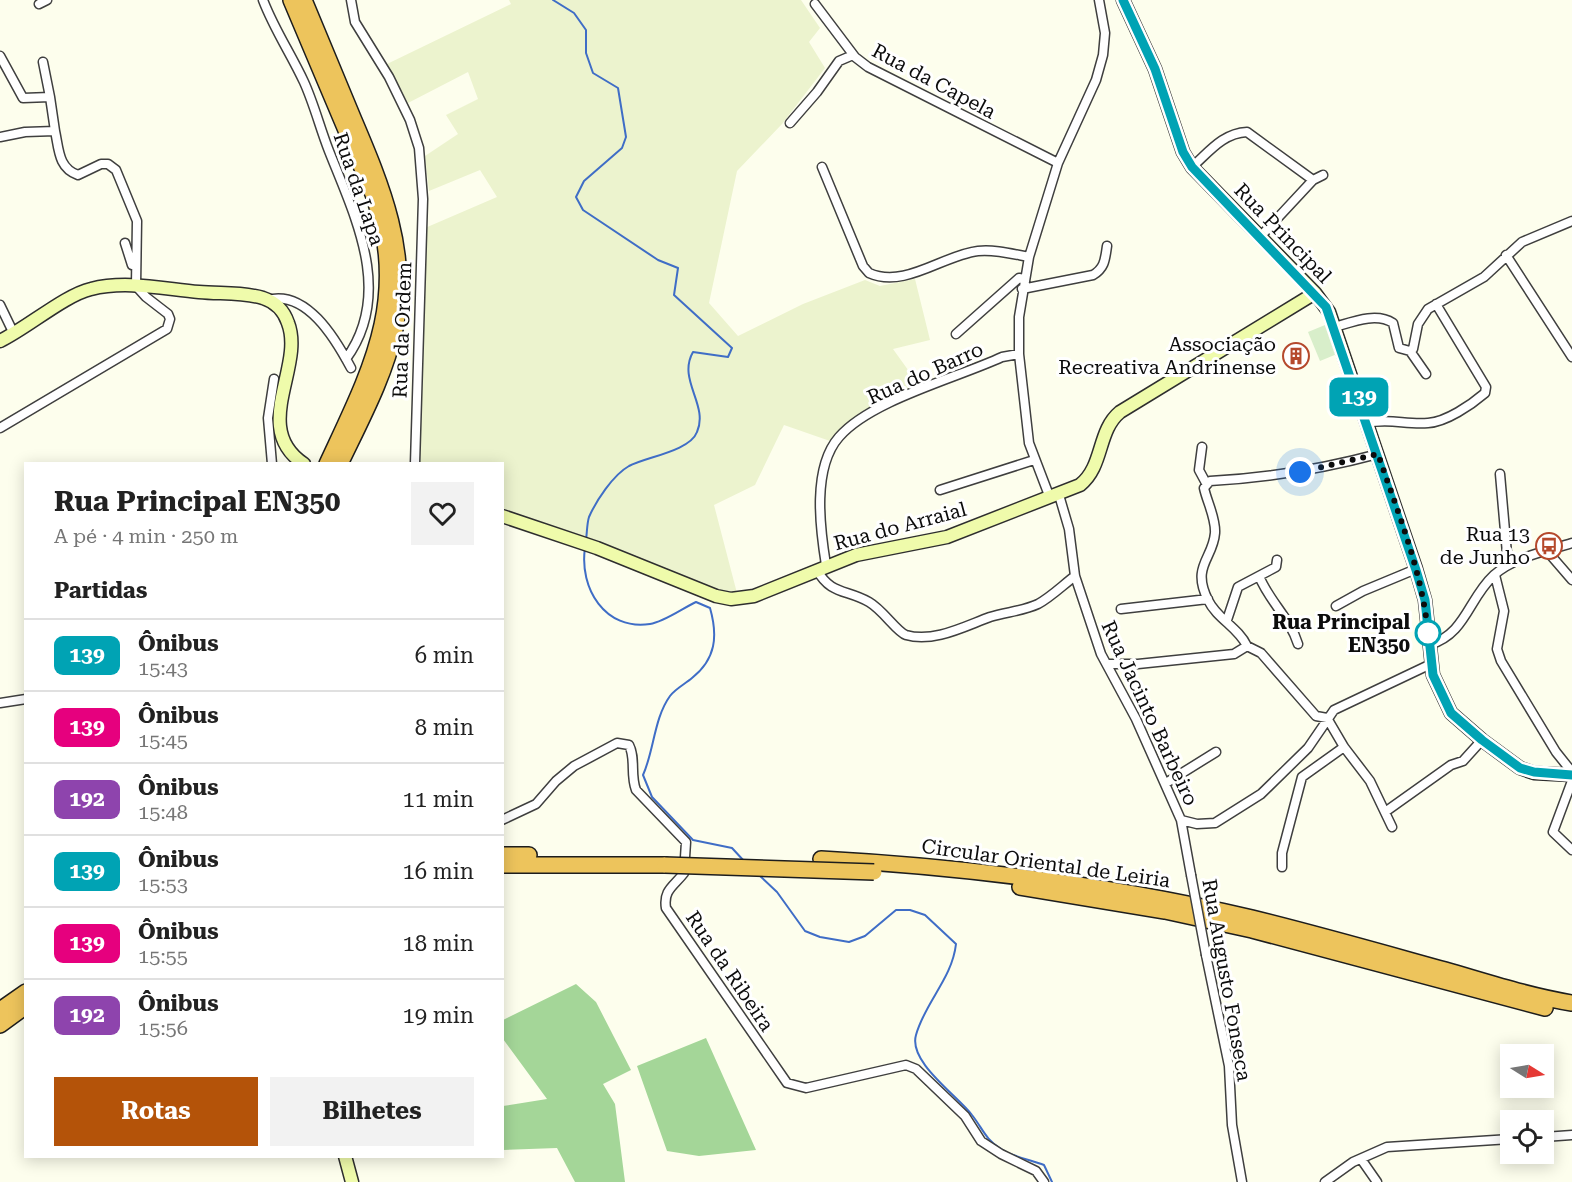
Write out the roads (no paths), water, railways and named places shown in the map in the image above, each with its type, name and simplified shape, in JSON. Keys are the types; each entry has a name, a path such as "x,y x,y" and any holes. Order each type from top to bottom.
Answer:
{"highway":[{"path":"291,0 375,200 387,260 387,296 380,341 370,372 328,462"},
{"path":"304,0 379,179 392,218 398,257 399,295 389,352 382,374 341,462"},
{"name":"Circular Oriental de Leiria","path":"504,855 874,867 1075,884 1180,903 1340,940 1490,983 1572,1003"},
{"name":"Circular Oriental de Leiria","path":"504,865 665,860"},
{"name":"Circular Oriental de Leiria","path":"874,867 1165,911 1297,940 1505,998 1572,1012"},
{"path":"0,1020 24,994"},
{"path":"0,1020 24,1007"},
{"path":"0,1020 24,1012"}],"street":[{"name":"Rua da Lapa","path":"263,0 272,23 304,83 363,237 368,288 366,313 361,335 346,360"},
{"name":"Rua da Ordem","path":"351,0 355,22 389,77 410,120 419,148 423,199 414,462"},
{"name":"Rua Jacinto Barbeiro","path":"1099,0 1105,33 1103,55 1096,80 1058,163 1029,257 1022,289 1018,354 1034,460 1069,529 1075,576 1101,654 1166,783 1181,820 1197,824 1215,823 1262,794 1308,748 1334,710 1431,664"},
{"name":"Rua Principal","path":"1123,0 1155,69 1183,152 1192,167 1316,293 1326,307 1368,423 1416,570 1425,600 1431,664 1436,683 1451,713 1482,740 1525,770 1572,773"},
{"name":"Rua da Capela","path":"815,4 853,55 868,67 1058,163"},
{"path":"790,123 817,92 839,61 853,55"},
{"path":"0,56 23,99 50,96"},
{"path":"43,62 60,159 68,171 78,175 101,164 108,164 117,170 137,221 136,280"},
{"path":"0,137 25,132 55,131"},
{"path":"1192,167 1226,137 1235,132 1247,132 1313,180"},
{"path":"822,167 863,266 869,273 886,277 921,271 975,251 1029,257"},
{"path":"1260,237 1313,180 1323,175"},
{"path":"1410,351 1413,349 1418,324 1428,309 1484,277 1522,242 1572,221"},
{"path":"0,428 168,329 171,319 168,314 146,297 136,280 126,243"},
{"path":"1022,289 1093,275 1101,271 1107,246"},
{"path":"1506,255 1572,357"},
{"path":"956,334 1019,278 1024,279"},
{"path":"0,341 84,291 136,280 267,300 284,297 306,309 329,332 351,368"},
{"name":"Rua do Arraial","path":"504,517 597,548 726,599 754,596 821,567 869,551 947,537 1054,497 1087,479 1100,452 1107,427 1120,412 1316,293"},
{"path":"267,300 280,309 290,329 291,340 280,425 286,443 300,462"},
{"path":"1368,423 1382,420 1429,423 1451,415 1485,393 1486,387 1436,304"},
{"path":"0,305 14,334"},
{"path":"1335,327 1366,319 1387,319 1393,323 1399,348 1410,351 1426,374"},
{"name":"Rua do Barro","path":"821,567 822,483 831,449 839,437 852,425 888,404 1002,357 1018,354"},
{"path":"272,462 268,418 274,379"},
{"path":"1202,447 1199,470 1206,483 1204,488 1215,533 1203,561 1202,572 1208,599 1240,633 1247,646 1261,653 1316,716 1327,718 1344,747 1370,781 1392,827"},
{"path":"1206,483 1320,470 1378,454"},
{"path":"940,490 1034,460"},
{"path":"1500,474 1508,565"},
{"path":"1429,645 1443,641 1452,634 1495,575 1508,565 1572,543"},
{"path":"1547,551 1572,580"},
{"path":"1227,620 1238,587 1276,567 1277,560"},
{"path":"821,567 831,588 864,599 882,609 903,634 916,636 951,632 991,617 1023,610 1041,603 1075,576"},
{"path":"1336,606 1363,591 1416,570"},
{"path":"1495,575 1504,611 1497,650 1501,661 1556,752 1572,773"},
{"path":"1259,576 1266,592 1289,624 1298,644"},
{"path":"1121,609 1208,599"},
{"path":"1108,664 1138,664 1234,654 1247,646"},
{"path":"0,703 24,699"},
{"path":"1385,812 1451,765 1463,761 1482,740"},
{"name":"Rua da Ribeira","path":"504,819 536,804 556,781 574,766 618,743 629,745 632,751 632,781 636,790 686,842 684,873 666,891 664,898 666,908 787,1083 806,1088 906,1065 916,1069 965,1116 981,1141 1036,1171 1044,1182"},
{"path":"1282,867 1282,853 1302,777 1344,747"},
{"path":"1166,783 1216,752"},
{"path":"1572,781 1553,832 1572,850"},
{"name":"Rua Augusto Fonseca","path":"1181,820 1229,1066 1232,1125 1242,1182"},
{"path":"1554,1136 1572,1135"},
{"path":"1325,1182 1361,1159 1394,1146 1500,1140"},
{"path":"346,1158 352,1182"},
{"path":"1361,1159 1377,1182"}],"waterway":[{"path":"553,0 574,13 586,30 586,53 593,73 618,88 626,137 622,148 584,181 576,197 583,210 658,260 678,268 674,295 732,348 728,357 693,352 689,362 689,373 699,412 700,422 697,432 693,439 677,449 623,470 606,489 592,511 588,519 586,540"},
{"path":"585,548 586,578 591,591 598,604 620,621 634,624 655,623 696,602 710,608 714,628 710,655 700,671 670,696 657,724 643,775 652,797 693,840 732,848 744,861"},
{"path":"759,875 777,892 805,931 820,937 849,942 865,936 896,910 910,910 925,915 956,944 954,957 925,1012 916,1035 919,1056 936,1078 972,1115 991,1141 1011,1154 1044,1165 1052,1182"}],"place":[{"name":"Associação Recreativa Andrinense","path":"1296,356"},
{"name":"Rua 13 de Junho","path":"1549,546"},
{"name":"Rua Principal EN350","path":"1428,633"}]}
